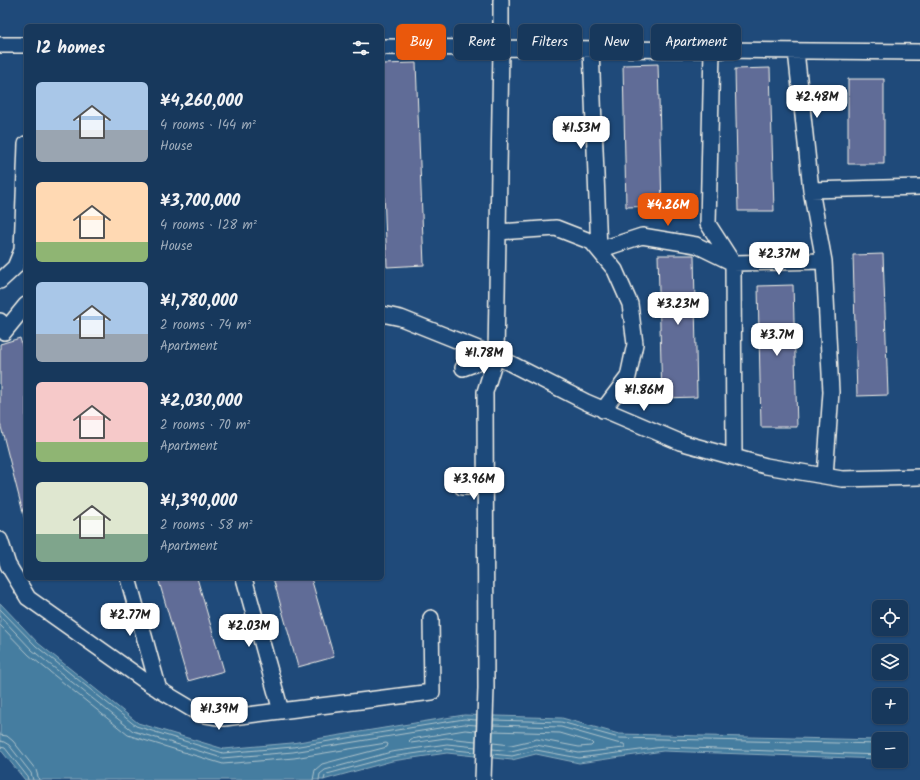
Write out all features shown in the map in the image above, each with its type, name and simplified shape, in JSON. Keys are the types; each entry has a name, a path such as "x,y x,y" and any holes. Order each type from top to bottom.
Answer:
{"street":[{"path":"501,0 501,24"},
{"path":"0,45 24,45"},
{"path":"384,47 454,48"},
{"path":"510,48 590,49"},
{"path":"741,50 920,52"},
{"path":"796,51 811,190 824,261 831,392 825,476"},
{"path":"483,780 486,688 485,392 496,356 501,60"},
{"path":"591,60 599,250"},
{"path":"712,60 708,224 733,263 734,457"},
{"path":"811,190 920,187"},
{"path":"0,281 15,267 22,250 24,197"},
{"path":"498,232 556,228 592,242 616,270 630,304 635,344 628,377 603,410"},
{"path":"599,250 642,236 696,245 733,263 824,261"},
{"path":"1,329 24,307"},
{"path":"384,314 401,318 496,356 603,410 680,442 766,466 842,479 920,477"},
{"path":"1,329 24,323"},
{"path":"463,368 496,356"},
{"path":"462,487 485,487"},
{"path":"0,540 8,565 28,598 141,679 200,714 224,718 432,692 431,618"},
{"path":"129,580 159,690"},
{"path":"245,580 281,711"}],"water":[{"path":"0,603 38,643 138,723 224,749 292,743 464,715 562,718 619,734 872,740 872,759 663,751 579,763 536,754 512,760 447,753 392,761 323,780 25,780 0,749"}],"building":[{"path":"416,63 424,265 387,267 384,191 384,64"},
{"path":"658,64 662,206 626,207 623,65"},
{"path":"770,68 774,211 738,211 735,69"},
{"path":"848,79 884,79 884,164 848,164"},
{"path":"883,254 888,395 857,396 853,255"},
{"path":"658,255 694,255 697,397 662,398"},
{"path":"793,285 797,427 761,427 758,286"},
{"path":"20,338 24,353 24,516 0,423 0,344"},
{"path":"159,580 198,580 224,671 188,681"},
{"path":"274,580 312,580 334,657 298,667"}]}
